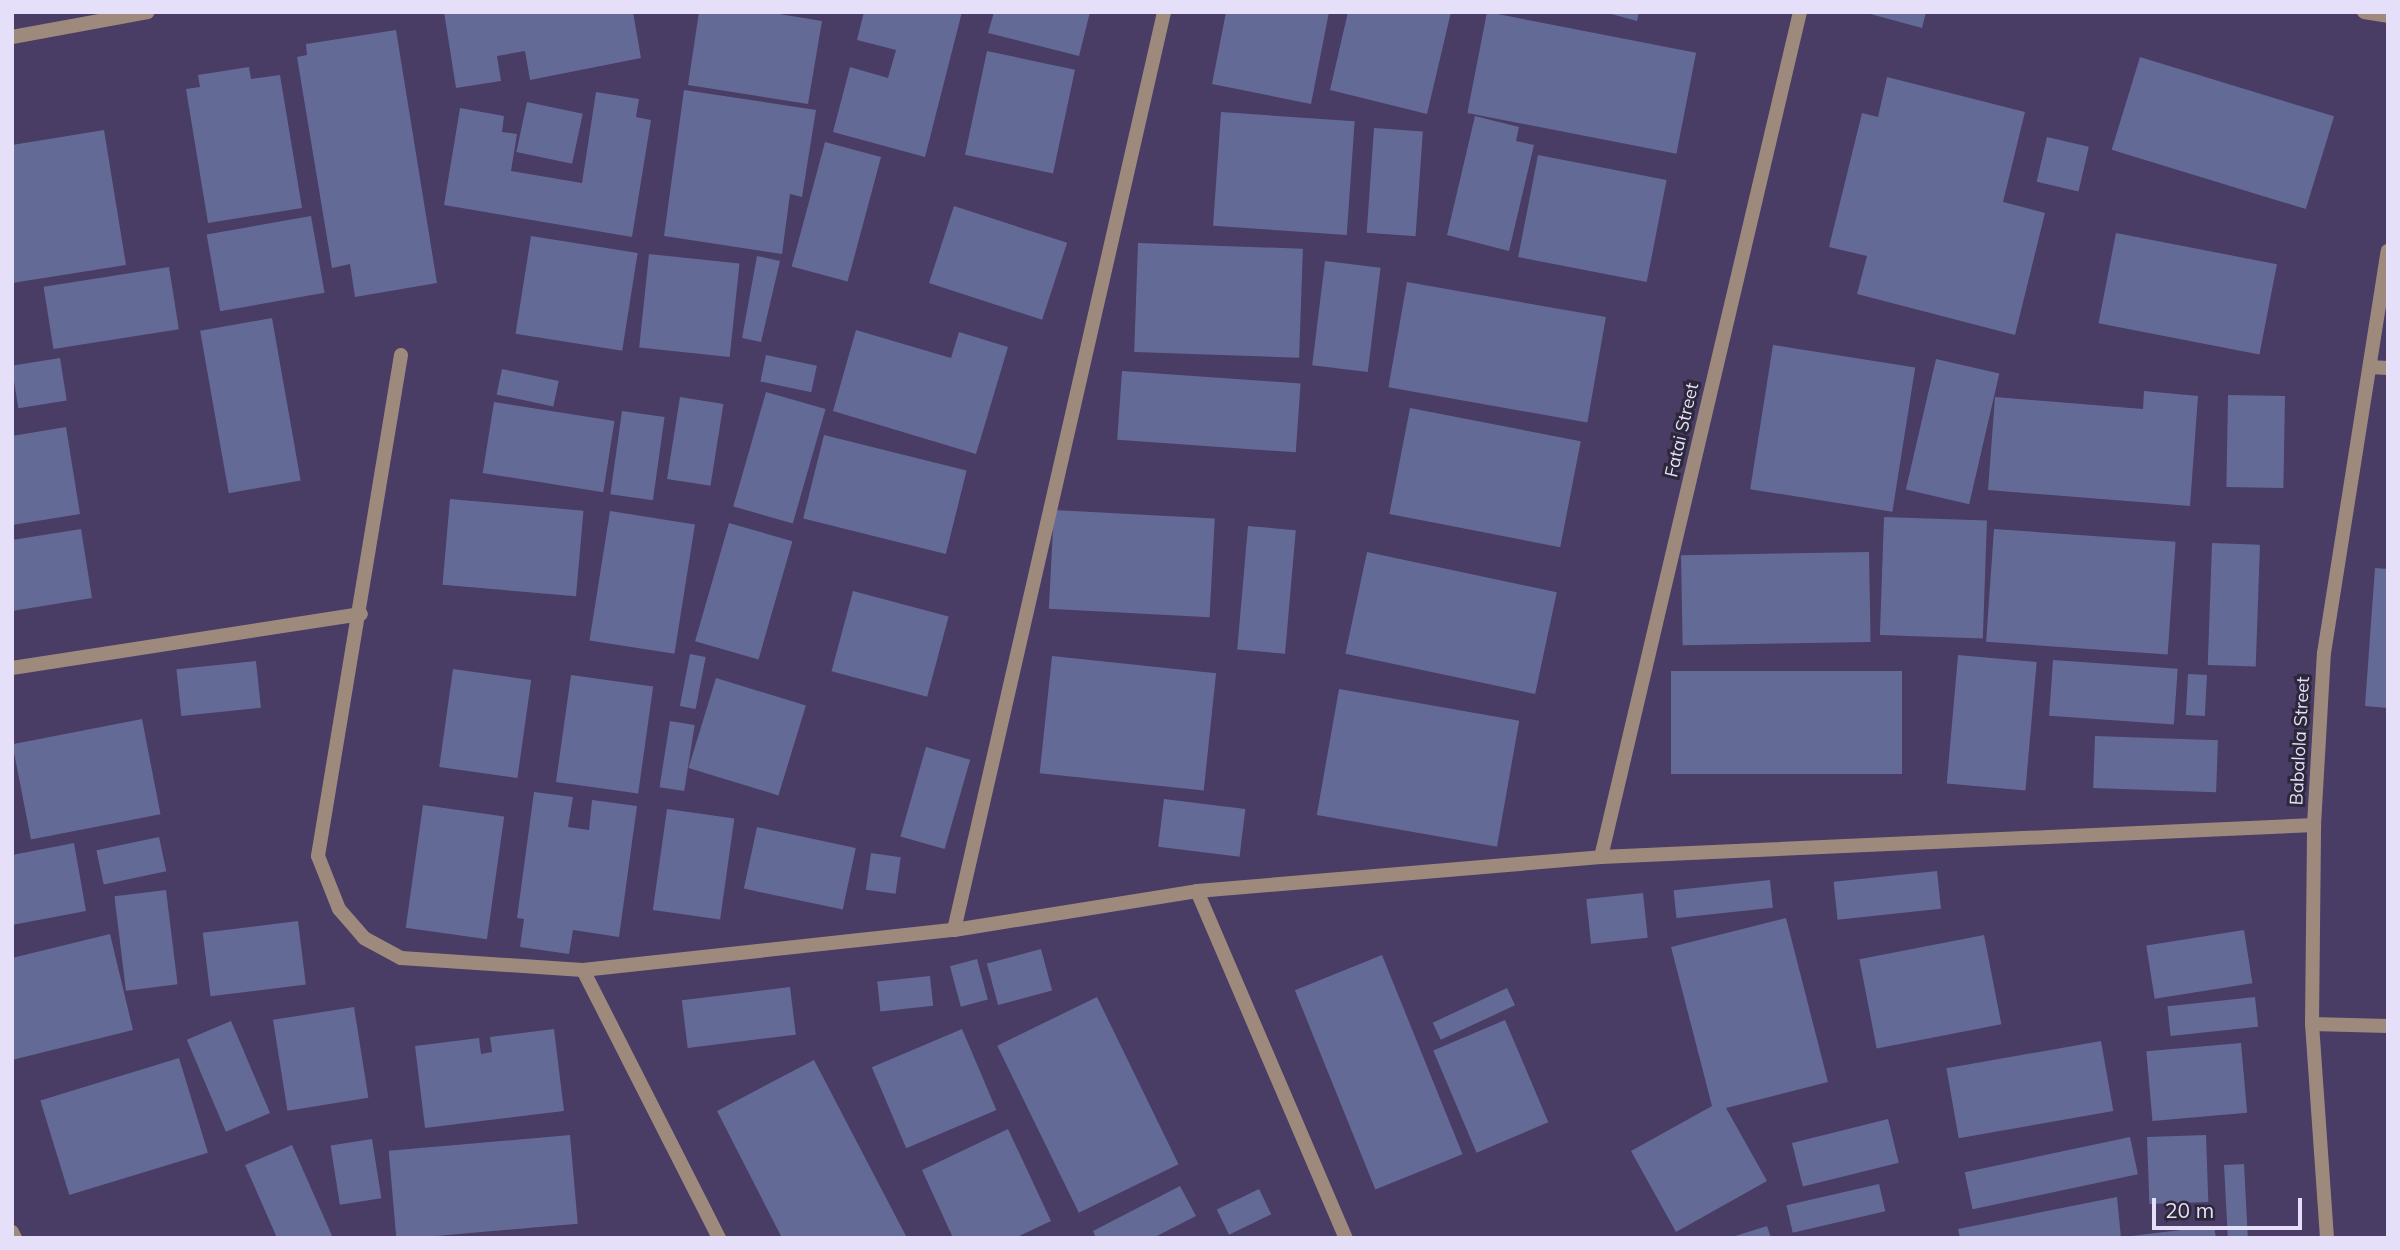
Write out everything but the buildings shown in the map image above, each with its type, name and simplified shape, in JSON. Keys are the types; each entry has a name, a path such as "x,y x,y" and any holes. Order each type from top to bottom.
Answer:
{"street":[{"path":"12,37 148,12"},
{"path":"954,930 1164,12"},
{"name":"Fatai Street","path":"1601,857 1800,12"},
{"path":"2364,12 2388,16"},
{"name":"Babalola Street","path":"2327,1238 2312,1024 2314,825 2324,653 2388,251"},
{"path":"401,355 361,614 318,856 339,909 364,938 401,958 583,970 954,930 1197,891 1601,857 2314,825"},
{"path":"2370,367 2388,368"},
{"path":"12,668 361,614"},
{"path":"1197,891 1346,1238"},
{"path":"583,970 719,1238"},
{"path":"2312,1024 2388,1026"},
{"path":"12,1232 15,1238"}]}
